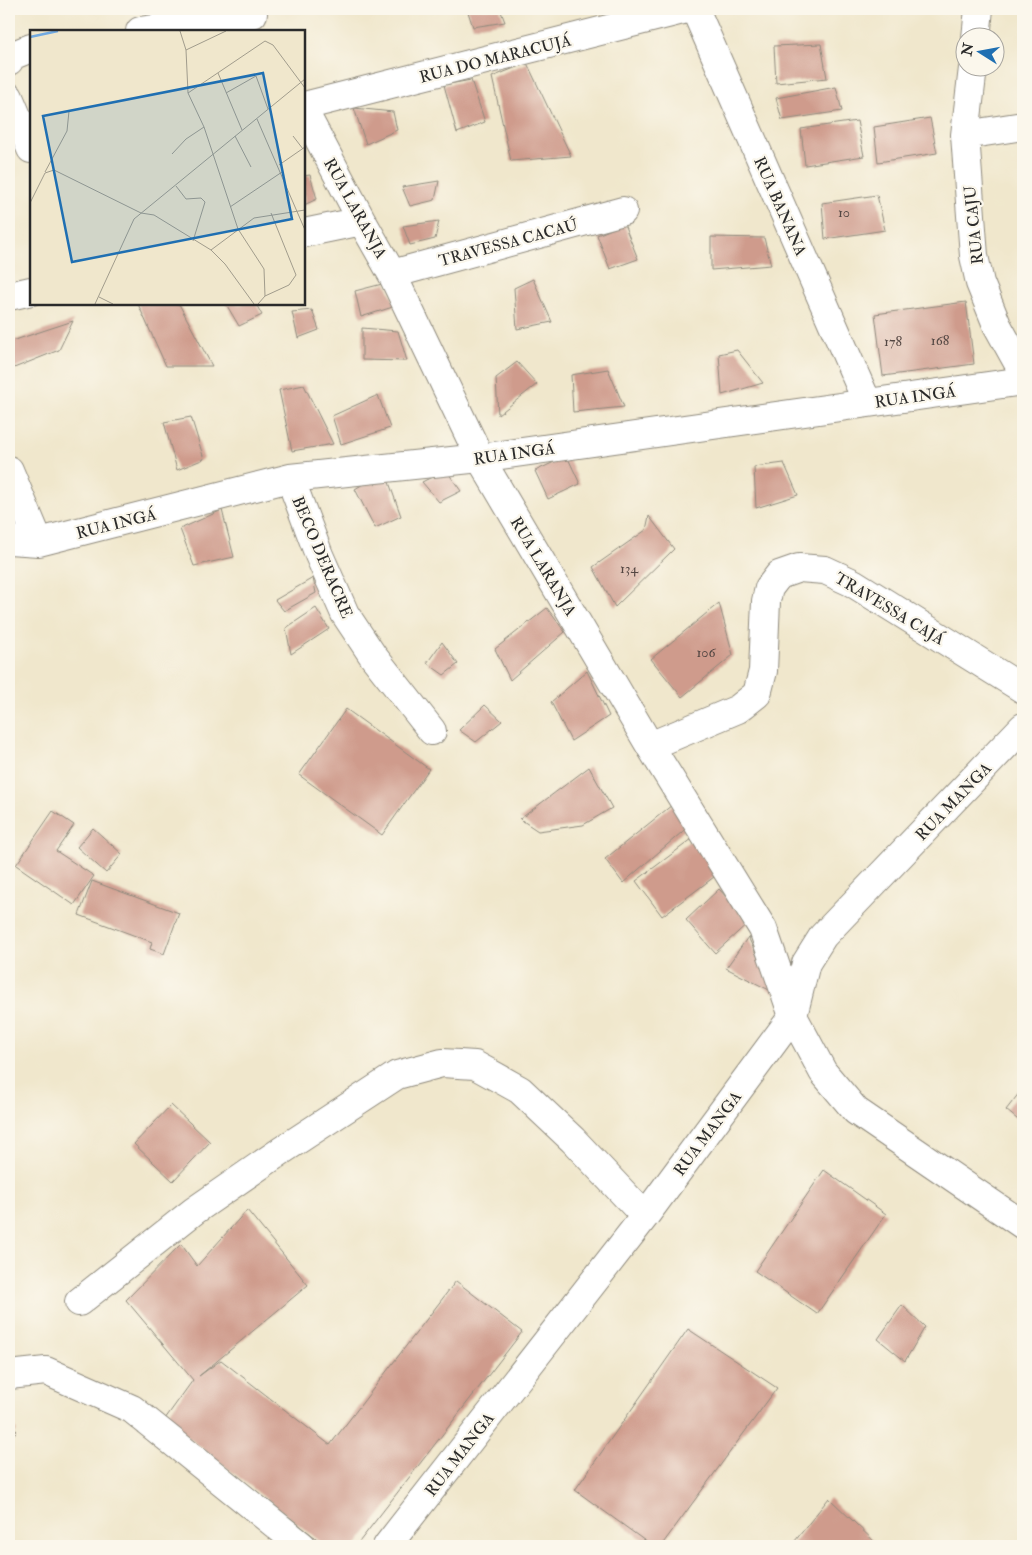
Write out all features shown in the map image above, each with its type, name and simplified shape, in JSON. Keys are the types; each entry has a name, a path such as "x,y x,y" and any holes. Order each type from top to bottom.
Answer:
{"street":[{"name":"RUA DO MARACUJÁ","path":"305,106 647,14 687,9"},
{"name":"RUA BANANA","path":"695,9 868,402"},
{"path":"977,28 979,9"},
{"path":"149,30 255,18"},
{"path":"9,60 11,56 30,48"},
{"name":"RUA CAJU","path":"972,78 965,135 974,256 980,283 997,325 1023,372"},
{"path":"9,97 30,147"},
{"name":"RUA LARANJA","path":"305,113 392,274 480,458 650,746 762,929 793,1016 823,1072 856,1111 1023,1225"},
{"path":"965,135 1023,126"},
{"name":"TRAVESSA CACAÚ","path":"392,274 623,211"},
{"path":"305,233 362,221"},
{"path":"9,296 30,291"},
{"name":"RUA INGÁ","path":"9,540 40,542 290,478 480,458 1023,380"},
{"path":"9,470 40,542"},
{"name":"BECO DERACRE","path":"290,478 319,555 345,614 373,656 432,731"},
{"name":"TRAVESSA CAJÁ","path":"650,746 738,710 757,694 763,671 766,601 769,588 779,575 799,568 826,570 853,583 1023,688"},
{"name":"RUA MANGA","path":"387,1546 645,1216 793,1016 806,963 823,936 1023,727"},
{"path":"79,1302 194,1211 281,1151 397,1075 442,1063 475,1065 520,1090 573,1140 645,1216"},
{"path":"9,1375 46,1372 132,1409 302,1546"}],"building":[{"path":"467,9 500,9 505,22 473,27"},
{"path":"821,44 827,78 776,83 774,46"},
{"path":"527,63 571,156 511,161 492,77"},
{"path":"471,80 485,122 457,133 444,85"},
{"path":"836,87 842,111 782,120 776,98"},
{"path":"354,108 393,112 397,130 366,144"},
{"path":"930,118 937,153 878,162 874,127"},
{"path":"857,121 864,156 805,165 801,129"},
{"path":"310,175 317,199 305,205 305,176"},
{"path":"439,181 435,200 410,206 402,187"},
{"path":"877,195 885,230 825,239 822,203"},
{"path":"439,221 435,239 410,245 403,226"},
{"path":"624,224 638,259 610,269 597,235"},
{"path":"711,237 764,238 771,265 711,270"},
{"path":"533,279 552,322 517,329 514,288"},
{"path":"386,283 396,306 361,317 355,291"},
{"path":"966,302 974,364 883,376 875,314"},
{"path":"138,305 180,305 212,366 166,366"},
{"path":"227,305 257,305 262,315 239,326"},
{"path":"312,310 319,330 298,338 292,312"},
{"path":"73,321 59,350 9,370 9,342"},
{"path":"362,328 398,331 407,361 362,360"},
{"path":"737,350 763,383 722,395 719,354"},
{"path":"517,362 537,384 498,415 496,378"},
{"path":"608,369 624,407 573,412 571,375"},
{"path":"304,385 333,444 292,451 279,390"},
{"path":"378,395 390,428 341,444 332,416"},
{"path":"191,417 204,459 177,470 164,422"},
{"path":"567,456 580,484 548,499 535,471"},
{"path":"784,463 798,495 756,508 754,467"},
{"path":"446,470 461,491 439,502 422,482"},
{"path":"385,471 401,516 375,528 355,489"},
{"path":"222,510 234,557 194,566 180,529"},
{"path":"649,516 674,549 615,607 593,567 646,530"},
{"path":"313,578 316,593 284,611 275,600"},
{"path":"719,603 733,655 682,697 651,659"},
{"path":"316,608 329,629 291,654 286,628"},
{"path":"547,608 565,632 510,680 495,649"},
{"path":"442,642 458,664 444,675 427,663"},
{"path":"587,671 609,716 571,741 551,702"},
{"path":"485,705 502,721 476,742 459,730"},
{"path":"346,709 429,769 382,835 299,775"},
{"path":"589,767 612,808 583,825 538,831 520,819"},
{"path":"672,805 689,826 623,883 605,859"},
{"path":"53,811 74,825 56,851 94,876 74,905 16,865"},
{"path":"93,828 122,854 106,873 77,847"},
{"path":"692,839 718,874 662,916 636,881"},
{"path":"92,881 179,913 164,954 150,949 152,942 79,915"},
{"path":"719,889 749,922 715,953 686,920"},
{"path":"748,937 775,993 726,968"},
{"path":"1023,1088 1023,1124 1006,1110"},
{"path":"171,1105 210,1142 173,1181 134,1144"},
{"path":"824,1170 886,1214 817,1314 755,1271"},
{"path":"247,1210 308,1285 199,1376 221,1360 330,1445 456,1281 522,1332 356,1546 326,1546 165,1419 193,1380 126,1300 181,1244 197,1266"},
{"path":"902,1305 925,1327 905,1361 878,1339"},
{"path":"688,1329 777,1388 661,1546 652,1546 575,1490"},
{"path":"9,1423 17,1431 9,1439"},
{"path":"829,1498 879,1546 791,1546"}]}
